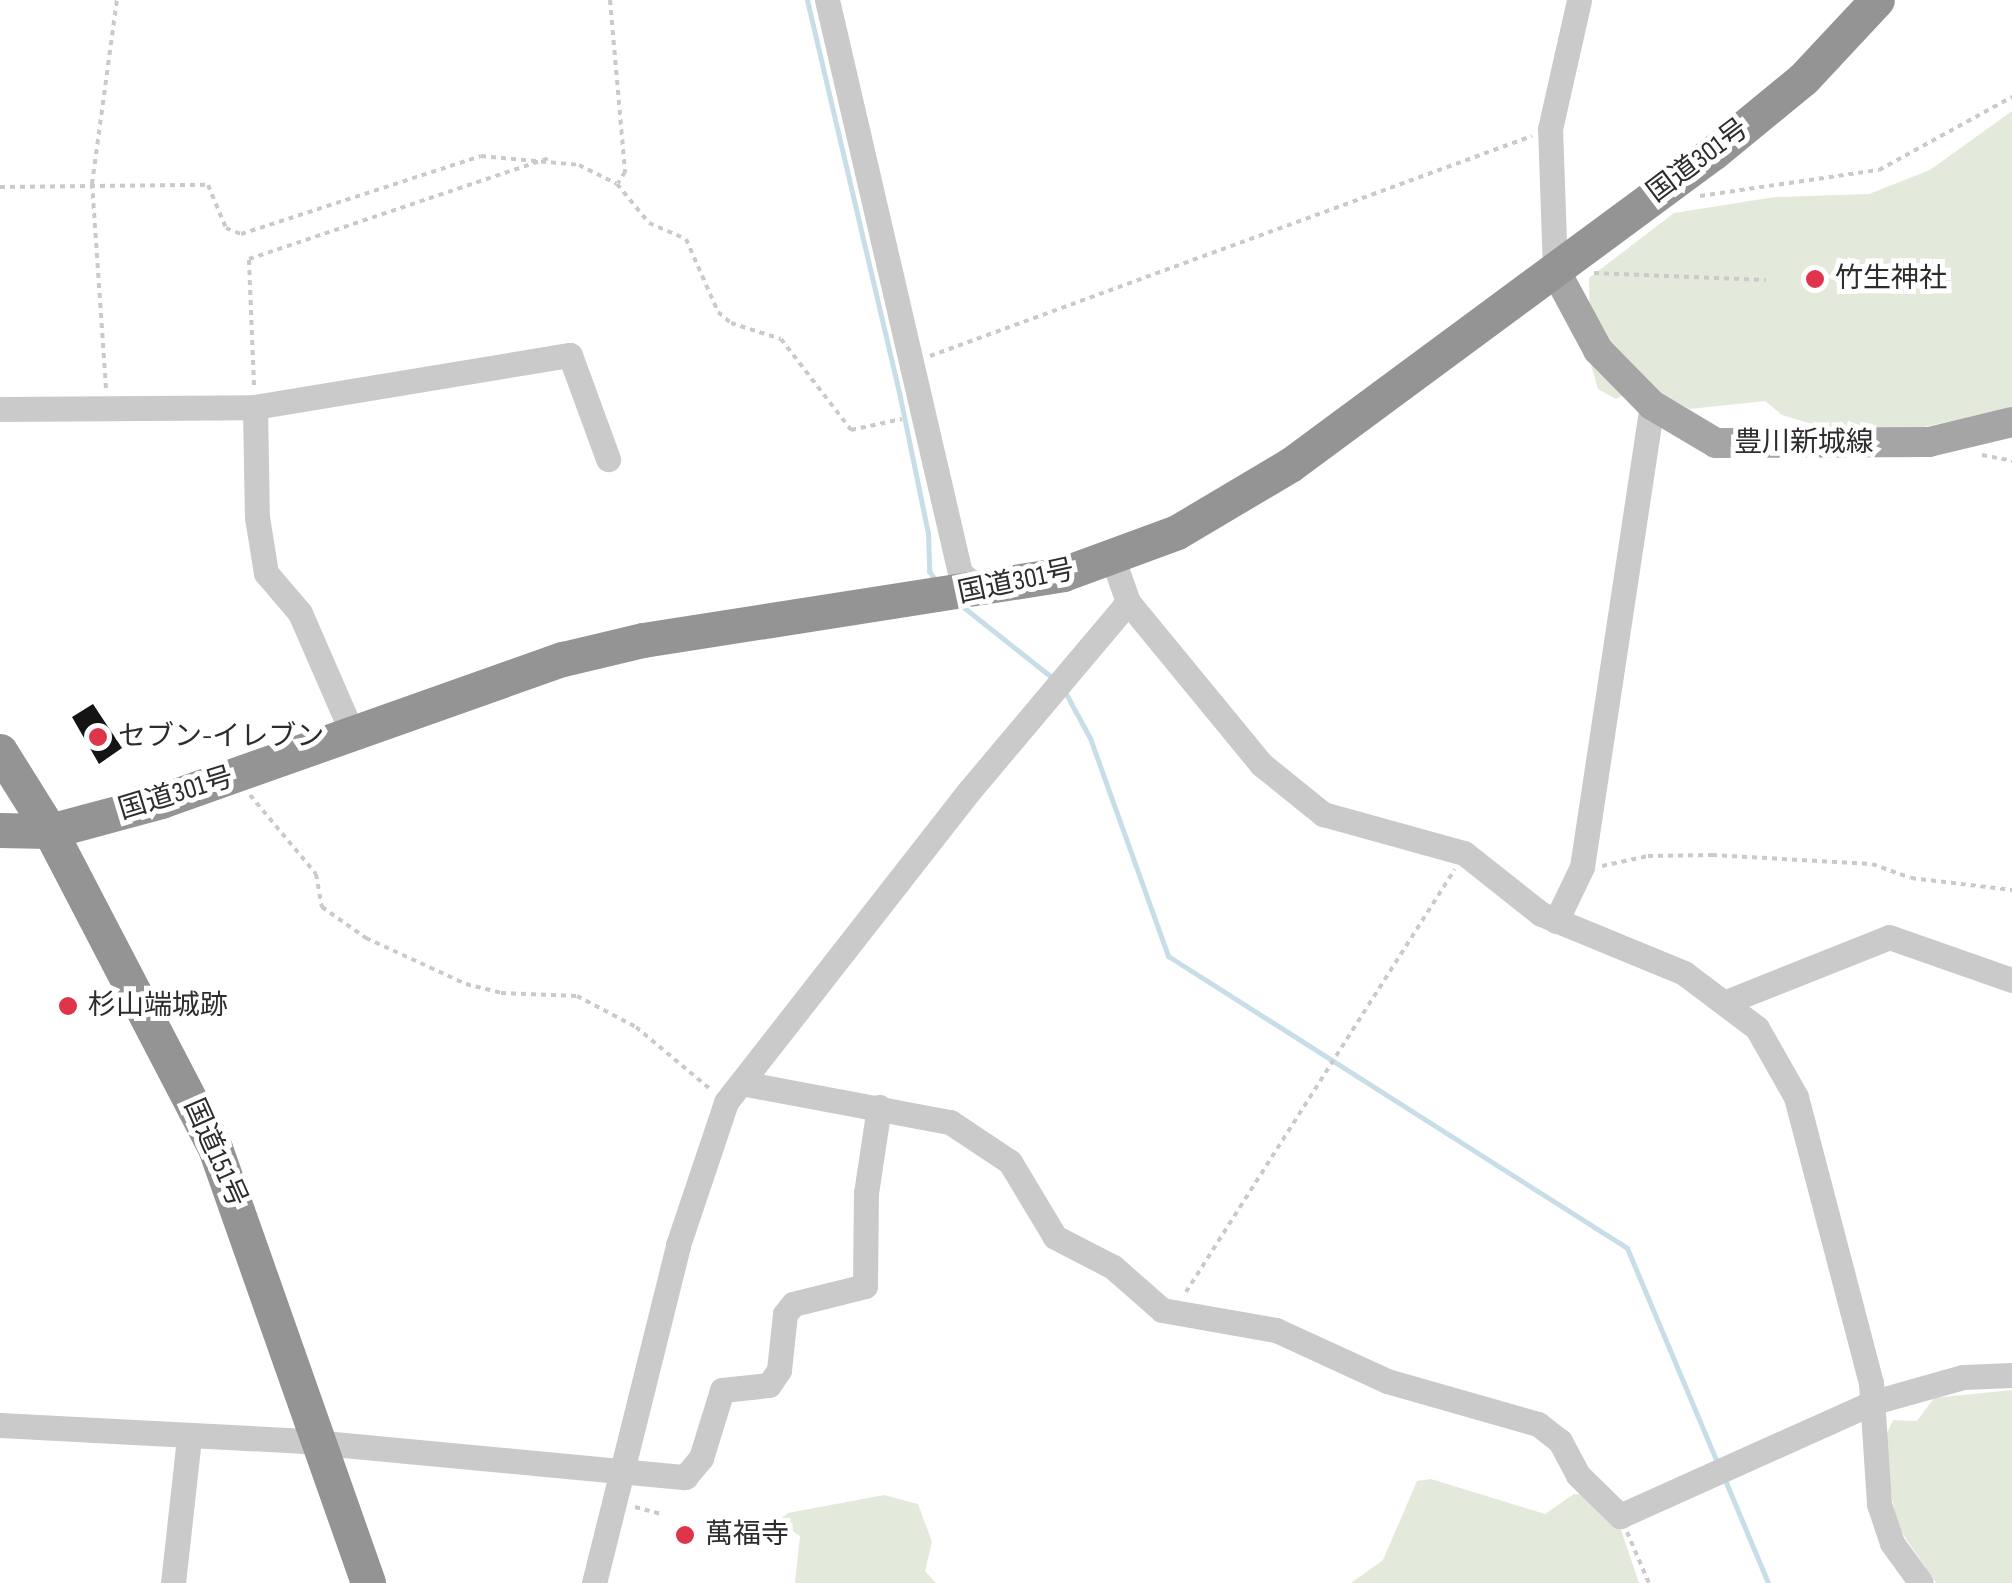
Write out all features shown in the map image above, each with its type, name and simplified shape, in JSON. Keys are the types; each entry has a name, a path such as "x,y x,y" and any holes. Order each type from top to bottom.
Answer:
{"highway":[{"name":"国道301号","path":"0,830 50,831 234,776 563,659 642,640 962,594 1112,559 1241,498 1555,270 1802,79 1877,0"},
{"name":"国道151号","path":"0,751 50,831 215,1148 368,1583"}],"main road":[{"name":"豊川新城線","path":"1555,270 1598,350 1652,404 1716,443 1929,442 2012,422"}],"street":[{"path":"827,0 962,594"},
{"path":"1555,270 1550,129 1579,0"},
{"path":"0,408 255,406 570,355 608,459"},
{"path":"1556,921 1582,866 1652,404"},
{"path":"255,406 257,517 266,574 300,613 354,735"},
{"path":"1112,559 1128,602 1260,764 1323,814 1464,852 1556,921 1684,973 1757,1028 1796,1097 1874,1402 1872,1461 1879,1504 1892,1543 1922,1583"},
{"path":"594,1583 678,1245 734,1092 1128,602"},
{"path":"1726,1002 1889,938 2012,980"},
{"path":"734,1092 879,1107 950,1122 977,1136 1010,1162 1055,1237 1113,1267 1152,1303 1176,1314 1276,1330 1387,1381 1538,1424 1560,1441 1578,1476 1620,1516 1874,1402 1964,1377 2012,1375"},
{"path":"0,1425 321,1445 686,1477 701,1458 722,1390 768,1385 778,1370 786,1314 793,1304 865,1286 866,1193 879,1107"},
{"path":"173,1583 189,1437"}],"path":[{"path":"108,408 92,184 117,0"},
{"path":"610,0 624,172 617,184"},
{"path":"1650,197 1674,200 1879,170 2012,97"},
{"path":"907,362 1550,129"},
{"path":"0,187 208,185 226,228 241,234 482,156 549,158 617,184 649,224 686,239 718,312 731,323 781,339 851,430 897,420"},
{"path":"255,406 249,259 549,158"},
{"path":"1555,270 1766,280"},
{"path":"234,776 316,874 322,907 366,938 466,984 501,993 577,996 734,1092"},
{"path":"1176,1314 1464,852"},
{"path":"1582,866 1648,856 1712,855 1872,864 1912,878 2012,890"},
{"path":"616,1503 662,1514"},
{"path":"1620,1516 1650,1583"}],"green space":[{"path":"2012,111 2012,408 1924,427 1835,431 1782,415 1765,401 1690,409 1641,385 1616,399 1598,389 1590,362 1589,278 1674,213 1775,197 1869,194 1930,170"},
{"path":"2012,1390 2012,1583 1936,1583 1898,1527 1881,1446 1893,1420 1917,1421 1934,1398"},
{"path":"1431,1479 1545,1514 1574,1494 1589,1495 1619,1524 1639,1583 1351,1583 1383,1560 1417,1481"},
{"path":"884,1495 918,1504 932,1542 925,1571 936,1583 795,1583 800,1536 778,1521 788,1513"}],"building":[{"name":"セブン-イレブン","path":"93,704 122,748 99,764 72,717"}],"waterway":[{"path":"807,0 900,397 928,533 929,571 936,581"},
{"path":"962,606 1055,680"},
{"path":"1065,692 1090,738 1168,956 1627,1248 1718,1465"},
{"path":"1725,1480 1768,1583"}],"place":[{"name":"竹生神社","path":"1815,279"},
{"name":"セブン-イレブン","path":"98,737"},
{"name":"杉山端城跡","path":"68,1006"},
{"name":"萬福寺","path":"685,1535"}]}
